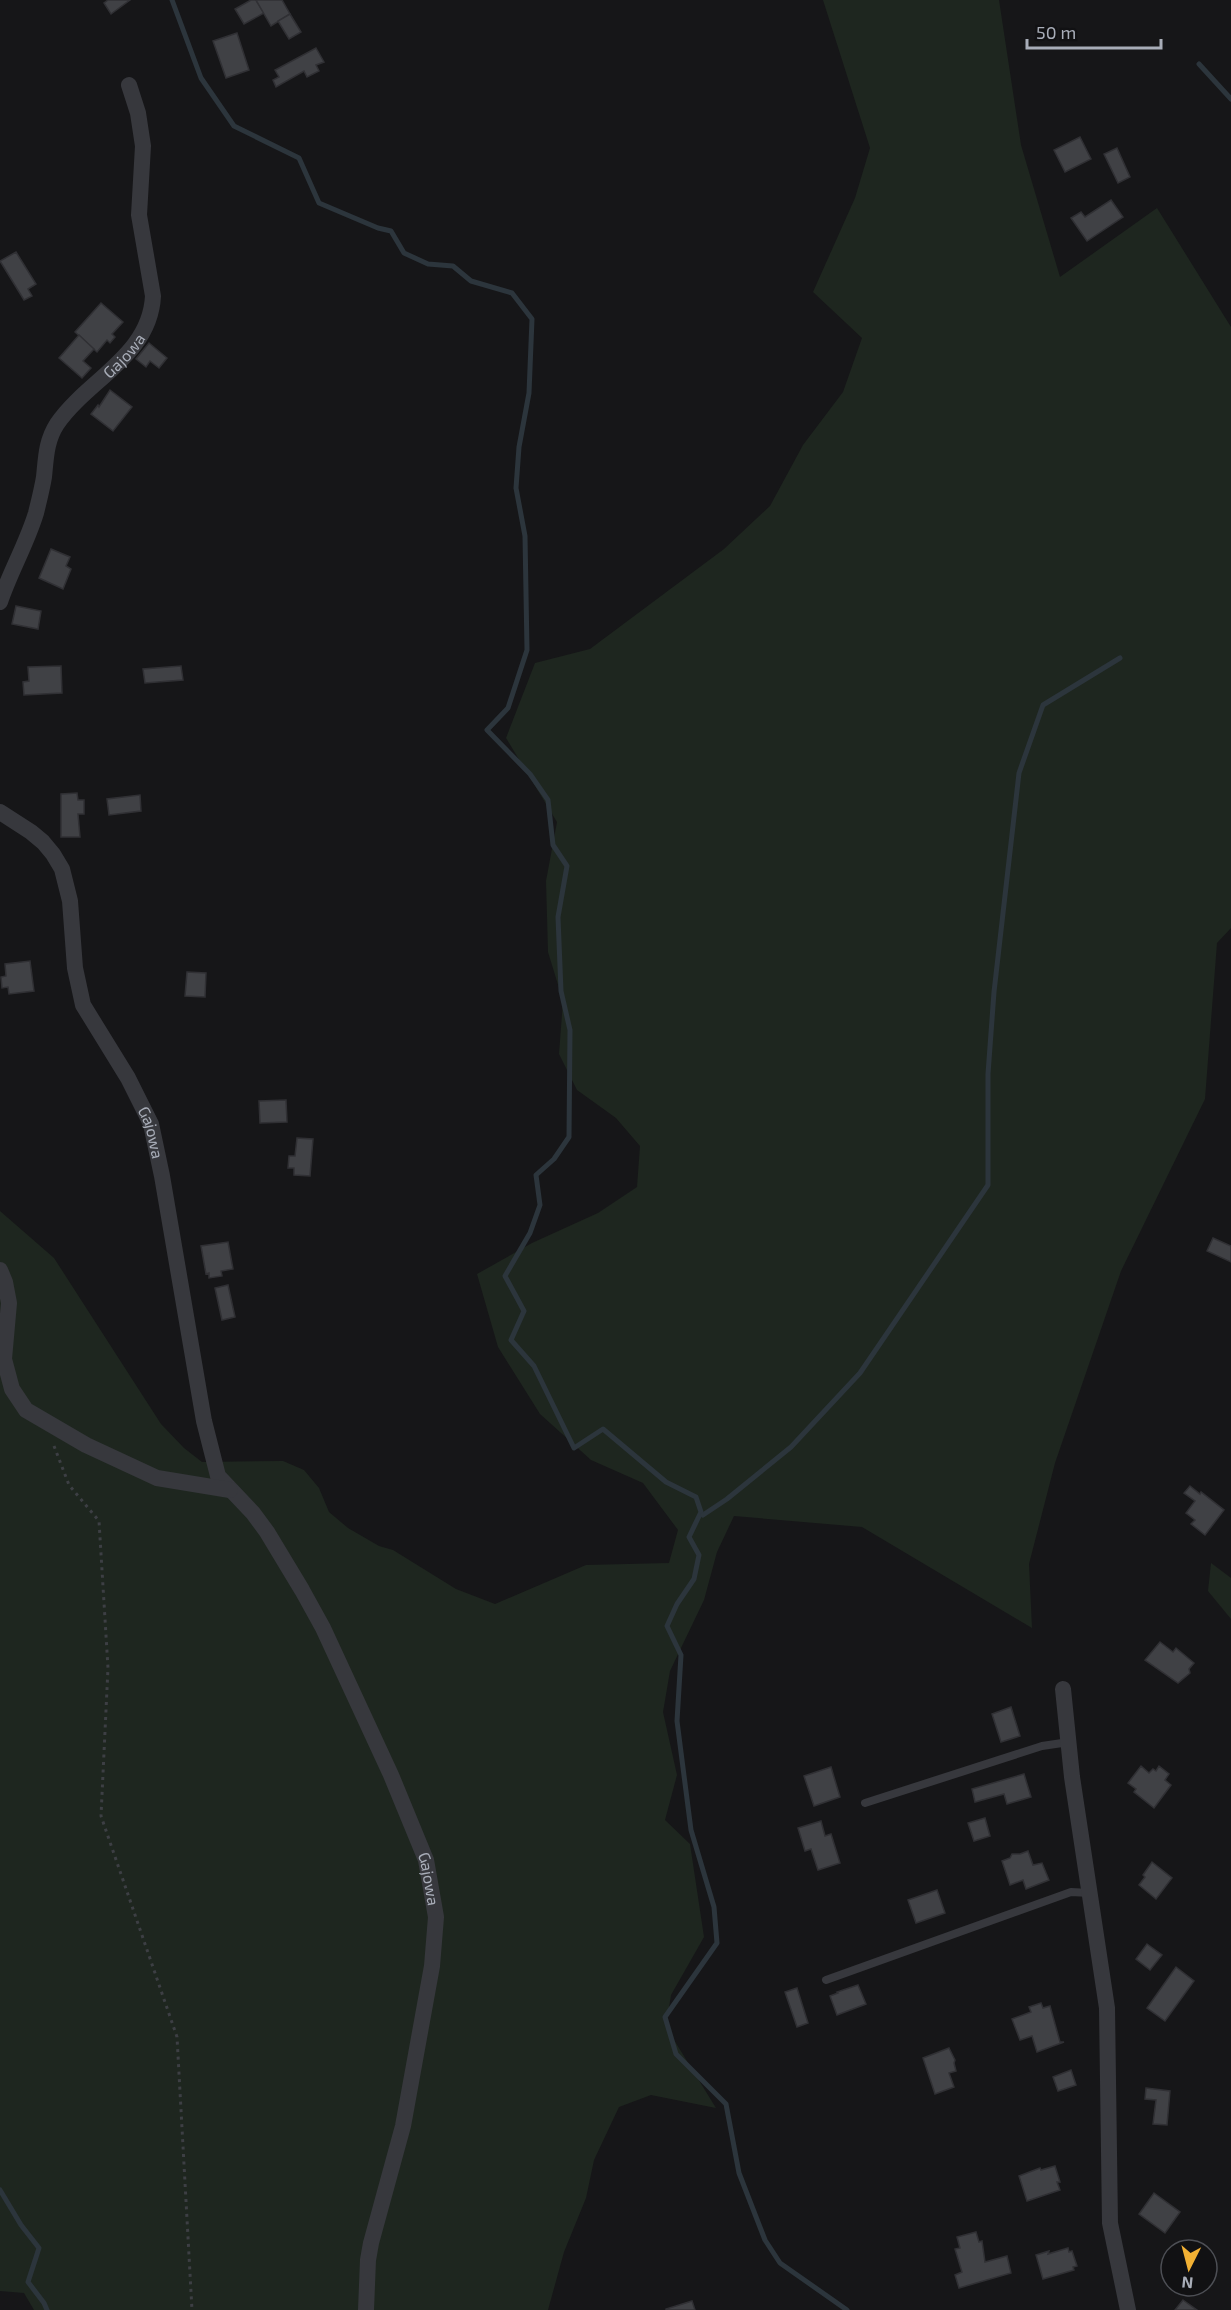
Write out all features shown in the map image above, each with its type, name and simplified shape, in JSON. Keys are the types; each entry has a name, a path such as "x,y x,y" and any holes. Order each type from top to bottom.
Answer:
{"street":[{"name":"Gajowa","path":"0,602 10,572 35,516 49,437 68,410 116,365 140,337 148,324 152,309 153,296 139,215 143,146 138,113 129,85"},
{"name":"Gajowa","path":"0,812 43,842 62,869 70,902 75,968 83,1005 128,1078 151,1124 204,1421 218,1476 253,1513 267,1532 323,1628 417,1835 426,1860 436,1917 432,1966 403,2126 370,2252 366,2310"},
{"path":"0,1270 9,1303 4,1351 7,1374 18,1401 26,1410 86,1445 157,1478 230,1490"},
{"path":"1063,1689 1107,2008 1110,2223 1128,2310"}],"lane":[{"path":"865,1803 1042,1746 1069,1743"},
{"path":"826,1980 1071,1892 1091,1893"}],"path":[{"path":"44,1422 69,1485 99,1521 108,1668 101,1816 177,2037 192,2310"}],"shaded area":[{"path":"823,0 999,0 1021,145 1060,277 1157,208 1231,327 1231,928 1217,943 1205,1099 1121,1271 1055,1463 1029,1564 1032,1628 862,1527 734,1516 717,1552 704,1600 670,1671 663,1712 677,1775 665,1820 690,1844 704,1937 671,1995 666,2027 716,2108 651,2095 619,2107 594,2160 586,2198 564,2252 548,2310 34,2310 24,2293 0,2291 0,1211 54,1258 161,1424 184,1448 202,1462 283,1461 304,1470 319,1488 329,1512 348,1528 379,1546 393,1550 456,1589 495,1604 586,1565 669,1563 678,1530 643,1483 591,1460 540,1414 498,1347 477,1274 532,1243 598,1213 637,1187 640,1146 616,1118 577,1090 559,1054 563,1001 548,952 546,881 557,822 506,738 535,663 590,649 724,549 770,506 803,445 843,392 862,338 813,292 855,198 870,148"},
{"path":"1211,1563 1231,1578 1231,1619 1208,1591"}],"building":[{"path":"108,0 130,0 111,14 104,3"},
{"path":"251,0 256,0 264,13 244,24 235,9"},
{"path":"256,0 282,0 290,14 271,26"},
{"path":"290,14 301,32 289,39 278,21"},
{"path":"237,33 249,70 226,78 213,41"},
{"path":"316,48 324,62 316,65 319,71 307,77 304,71 276,87 273,80 279,77 275,70"},
{"path":"1080,137 1091,159 1065,172 1054,150"},
{"path":"1117,148 1130,177 1118,183 1104,154"},
{"path":"1111,200 1123,217 1087,241 1071,218 1081,212 1085,217"},
{"path":"16,252 36,284 28,289 32,296 24,300 0,261"},
{"path":"101,303 123,322 112,334 115,337 110,343 107,340 97,352 75,332"},
{"path":"79,335 94,349 83,361 91,368 82,378 59,358"},
{"path":"149,343 167,358 159,368 150,361 146,367 136,359"},
{"path":"110,390 132,407 113,431 91,414 98,405 99,407"},
{"path":"51,549 70,557 66,566 71,569 63,589 39,578"},
{"path":"16,606 41,611 38,629 12,624"},
{"path":"61,666 62,693 24,695 23,682 29,681 28,667"},
{"path":"181,666 183,680 145,683 143,669"},
{"path":"77,793 78,800 84,800 84,814 78,814 80,837 61,837 61,794"},
{"path":"140,795 141,811 109,815 107,799"},
{"path":"30,961 34,991 9,994 8,987 2,988 1,977 6,976 5,964"},
{"path":"187,972 206,973 205,997 185,996"},
{"path":"286,1100 287,1122 260,1123 259,1101"},
{"path":"297,1138 313,1139 310,1176 294,1175 294,1168 288,1168 289,1156 295,1156"},
{"path":"1213,1238 1231,1246 1231,1262 1207,1251"},
{"path":"228,1242 233,1269 221,1271 222,1276 209,1278 209,1273 206,1274 201,1246"},
{"path":"228,1285 235,1317 222,1320 215,1288"},
{"path":"1190,1486 1224,1510 1205,1535 1191,1524 1195,1520 1186,1513 1195,1501 1184,1493"},
{"path":"1160,1642 1173,1652 1176,1648 1194,1663 1189,1669 1190,1673 1178,1683 1145,1660"},
{"path":"1011,1707 1020,1736 1001,1742 992,1714"},
{"path":"1141,1766 1149,1773 1153,1769 1156,1771 1159,1766 1169,1774 1165,1780 1171,1785 1154,1808 1134,1792 1136,1789 1128,1783"},
{"path":"831,1767 840,1797 814,1806 804,1776"},
{"path":"1024,1774 1031,1797 1007,1804 1004,1794 975,1802 972,1789"},
{"path":"985,1818 990,1836 974,1841 968,1823"},
{"path":"821,1821 825,1836 831,1834 840,1863 818,1870 811,1849 805,1851 798,1828"},
{"path":"1028,1851 1033,1865 1042,1863 1049,1880 1026,1889 1023,1880 1010,1885 1002,1861 1010,1858 1012,1854"},
{"path":"1152,1862 1172,1878 1156,1899 1139,1885"},
{"path":"937,1890 945,1913 916,1923 908,1900"},
{"path":"1147,1944 1162,1955 1150,1970 1136,1959"},
{"path":"1176,1967 1194,1981 1165,2021 1147,2008"},
{"path":"858,1985 866,2004 837,2015 830,1996"},
{"path":"797,1988 808,2023 797,2027 785,1992"},
{"path":"1041,2003 1043,2008 1050,2006 1060,2042 1064,2042 1037,2052 1032,2036 1020,2040 1012,2019 1031,2012 1029,2007"},
{"path":"949,2048 955,2060 956,2071 949,2073 954,2087 935,2094 923,2058"},
{"path":"1071,2070 1076,2085 1058,2091 1053,2077"},
{"path":"1146,2088 1170,2091 1167,2125 1153,2124 1156,2100 1145,2099"},
{"path":"1055,2166 1060,2190 1027,2201 1019,2176 1040,2168 1041,2170"},
{"path":"1154,2193 1180,2212 1165,2233 1139,2214"},
{"path":"976,2232 979,2242 982,2241 985,2262 1007,2256 1011,2273 959,2288 955,2275 962,2272 955,2249 960,2248 957,2237"},
{"path":"1068,2248 1069,2252 1072,2251 1077,2266 1073,2267 1074,2270 1043,2279 1036,2255"},
{"path":"1183,2300 1197,2310 1175,2310"},
{"path":"692,2301 695,2310 666,2310 666,2309"}],"waterway":[{"path":"172,0 201,78 234,126 299,158 319,203 378,228 391,231 404,253 428,264 453,266 471,281 512,293 532,319 529,393 519,447 516,488 525,536 527,650 508,708 487,730 530,774 548,800 553,845 567,866 558,917 561,991 570,1030 569,1137 554,1159 536,1175 540,1205 530,1233 505,1276 524,1311 511,1340 534,1366 574,1448 603,1429 666,1482 696,1497 701,1512 689,1537 699,1555 694,1579 677,1604 667,1626 681,1655 677,1721 691,1830 714,1907 717,1943 665,2017 676,2054 726,2104 739,2173 765,2240 780,2263 847,2310"},
{"path":"1199,64 1231,99"},
{"path":"703,1515 727,1499 791,1447 860,1373 988,1185 988,1074 994,992 1019,773 1043,705 1120,658"},
{"path":"0,2190 21,2225 39,2248 28,2282 47,2310"}]}
